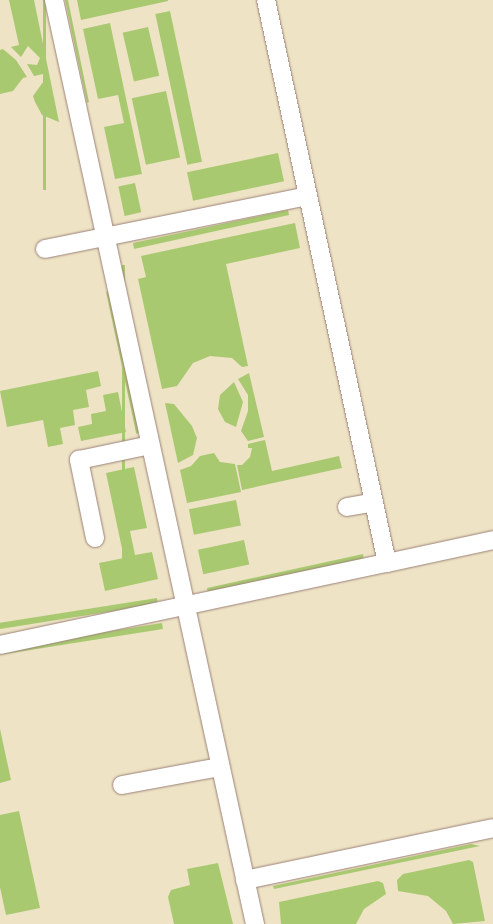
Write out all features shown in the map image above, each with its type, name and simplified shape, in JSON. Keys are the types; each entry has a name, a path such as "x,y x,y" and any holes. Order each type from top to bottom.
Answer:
{"street":[{"path":"54,0 255,924"},
{"path":"266,0 387,563"},
{"path":"45,249 308,196"},
{"path":"96,538 79,460 150,445"},
{"path":"347,507 374,502"},
{"path":"0,645 493,540"},
{"path":"122,785 220,767"},
{"path":"245,880 493,828"}],"green space":[{"path":"9,0 34,0 59,122 42,115 33,96 46,78 43,74 34,76 27,64 37,65 40,58 28,46 21,57 11,47 19,45"},
{"path":"43,0 46,0 46,190 43,190"},
{"path":"65,0 68,0 89,102 87,103"},
{"path":"77,0 168,0 168,1 81,20"},
{"path":"170,11 202,162 187,165 155,14"},
{"path":"110,23 142,174 115,179 104,127 124,123 118,95 98,99 83,29"},
{"path":"148,27 159,76 134,82 123,33"},
{"path":"3,49 16,60 27,77 23,78 13,91 0,94 0,50"},
{"path":"166,91 180,158 146,165 132,98"},
{"path":"278,153 284,181 193,201 187,172"},
{"path":"135,183 141,212 125,216 118,187"},
{"path":"288,210 289,215 134,249 133,243"},
{"path":"295,223 300,248 226,264 248,366 242,367 232,358 210,356 193,363 177,386 162,389 138,279 146,277 141,256"},
{"path":"122,265 125,265 125,583 122,583"},
{"path":"110,291 140,433 136,434 106,292"},
{"path":"98,371 101,386 86,390 89,407 73,410 75,425 60,428 63,444 48,447 43,420 7,427 0,391"},
{"path":"249,373 264,437 248,441 241,431 248,411 248,395 238,379"},
{"path":"234,382 243,402 236,427 225,422 218,409 220,395"},
{"path":"118,392 126,432 81,441 78,427 92,424 91,414 106,411 103,395"},
{"path":"165,403 174,404 192,426 197,438 193,455 178,463"},
{"path":"265,440 272,471 339,456 342,468 242,490 237,465 242,465 250,457 252,448 248,448 248,444"},
{"path":"214,453 220,462 235,464 241,492 187,503 180,470 191,466 200,456"},
{"path":"134,467 147,528 130,531 135,555 152,552 158,579 105,591 99,563 124,558 106,473"},
{"path":"236,500 241,526 194,535 189,509"},
{"path":"244,540 249,564 203,574 198,550"},
{"path":"363,554 364,560 208,593 207,588"},
{"path":"157,598 158,604 0,629 0,623"},
{"path":"162,623 163,629 0,655 0,649"},
{"path":"0,729 11,780 0,783"},
{"path":"19,811 40,908 6,915 0,887 0,815"},
{"path":"471,844 480,846 274,889 273,886"},
{"path":"469,860 473,862 485,921 453,924 446,911 428,896 398,891 397,880 403,874"},
{"path":"218,863 233,924 174,924 168,897 171,890 190,885 187,869"},
{"path":"378,881 383,883 386,894 364,909 356,924 281,924 279,902"}]}
